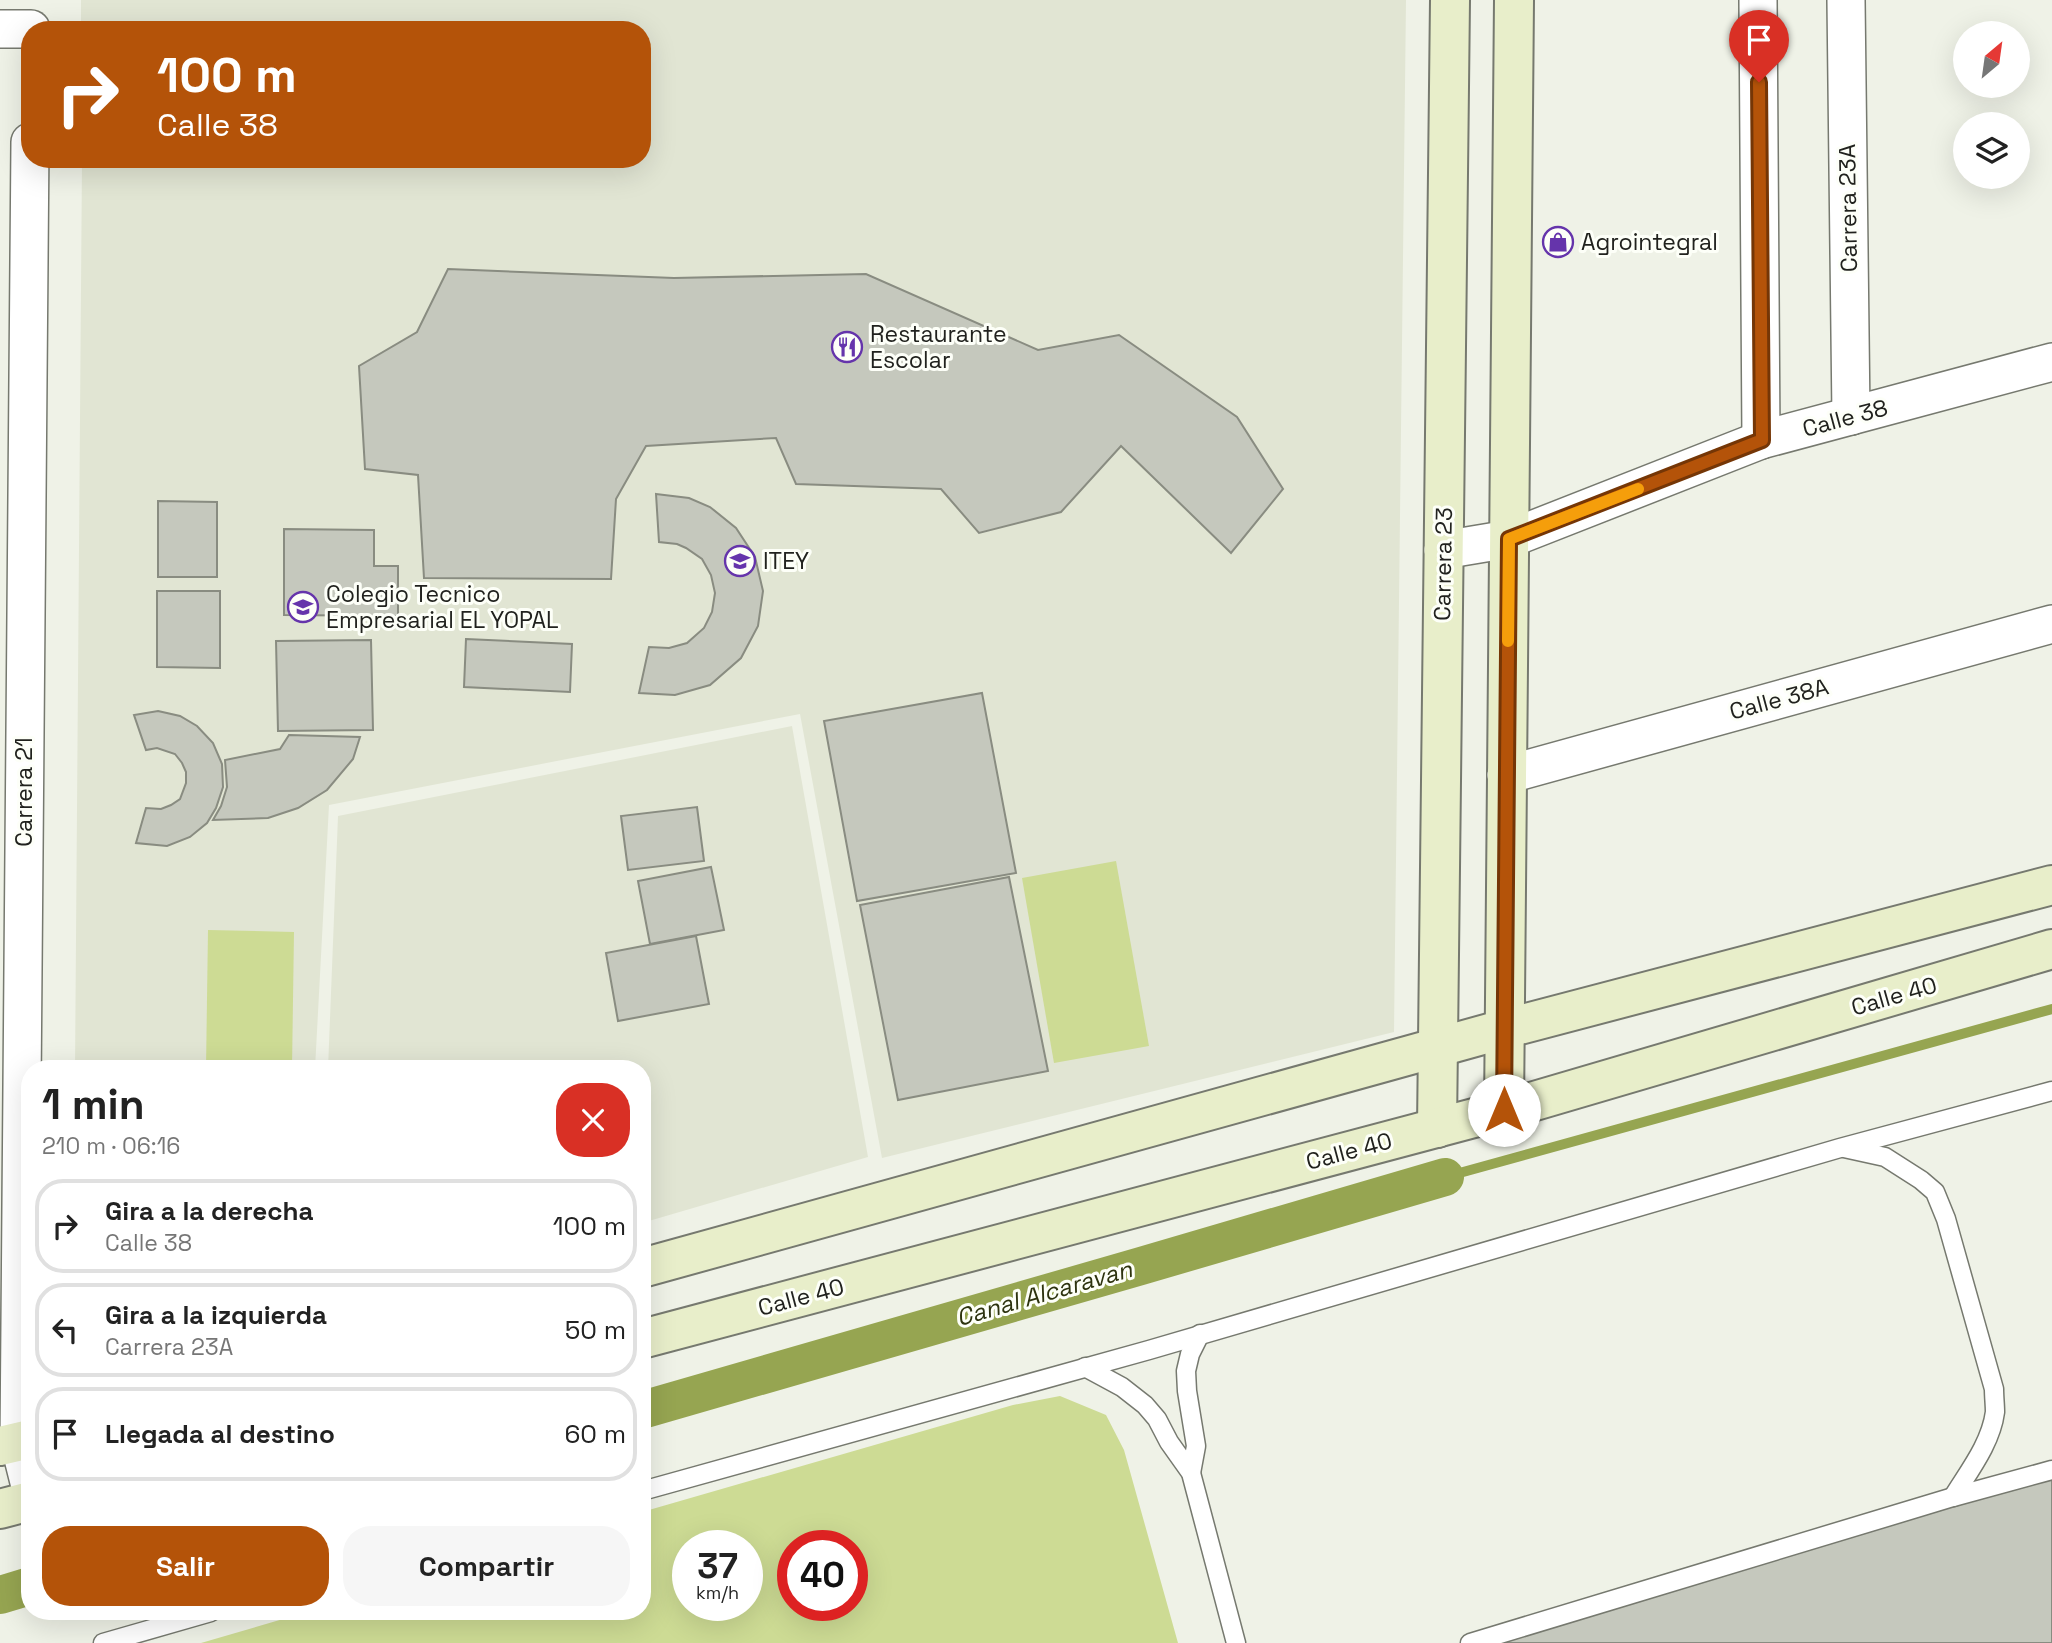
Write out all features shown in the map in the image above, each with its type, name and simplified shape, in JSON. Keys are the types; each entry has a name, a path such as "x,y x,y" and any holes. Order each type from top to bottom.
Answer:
{"main road":[{"name":"Carrera 23","path":"1437,1128 1450,0"},
{"path":"1504,1110 1514,0"},
{"path":"651,1266 1504,1029 2052,885"},
{"name":"Calle 40","path":"651,1337 1504,1110 2052,949"},
{"path":"0,1509 21,1504"}],"street":[{"path":"31,0 31,21"},
{"path":"1758,0 1762,440"},
{"name":"Carrera 23A","path":"1846,0 1851,416"},
{"path":"0,29 21,29"},
{"name":"Carrera 21","path":"16,1442 11,1099 13,592 29,168"},
{"name":"Calle 38","path":"1443,550 1509,539 1762,440 2052,362"},
{"name":"Calle 38A","path":"1506,775 2052,624"}],"lane":[{"path":"651,1488 1149,1350 1840,1147 2052,1091"},
{"path":"1840,1147 1885,1157 1921,1180 1935,1192 1946,1219 1994,1390 1995,1412 1979,1454 1953,1497"},
{"path":"1191,1473 1196,1447 1186,1371 1190,1354 1200,1334"},
{"path":"1085,1367 1122,1387 1145,1405 1191,1473 1236,1643"},
{"path":"1470,1643 2052,1469"},
{"path":"103,1643 183,1620"}],"shaded area":[{"name":"ITEY","path":"81,0 1406,0 1394,1032 882,1158 800,714 329,805 315,1060 75,1060 82,168 651,168 651,21 81,21"},
{"path":"792,726 868,1157 651,1220 651,1060 328,1060 338,816"}],"green space":[{"path":"1116,861 1149,1046 1054,1063 1022,878"},
{"path":"208,930 294,932 292,1060 206,1060"},
{"path":"1060,1396 1106,1415 1124,1450 1178,1643 201,1643 280,1620 651,1620 651,1509 1013,1405"}],"building":[{"path":"448,269 674,278 866,274 1038,350 1119,335 1237,417 1283,489 1231,553 1121,446 1061,512 979,533 941,489 796,484 776,438 646,446 616,499 611,579 424,578 418,475 365,469 359,366 417,332"},
{"path":"656,494 689,498 710,507 736,528 755,557 763,591 758,626 741,658 710,685 675,695 639,693 649,647 669,648 687,643 704,628 712,612 715,593 711,575 702,559 677,544 659,542"},
{"path":"158,501 217,502 217,577 158,577"},
{"path":"284,529 374,530 374,566 398,566 398,616 284,615"},
{"path":"157,591 220,591 220,668 157,667"},
{"path":"466,639 572,644 570,692 464,687"},
{"path":"371,640 373,730 278,731 276,641"},
{"path":"982,693 1016,873 857,901 824,721"},
{"path":"158,711 180,716 197,726 213,743 222,764 223,787 216,808 207,823 190,837 167,846 136,843 146,808 161,809 171,805 180,799 186,783 186,772 175,754 157,748 146,750 134,715"},
{"path":"289,735 360,737 353,759 327,790 298,808 268,818 213,820 227,787 225,760 280,749"},
{"path":"697,807 704,861 628,870 621,816"},
{"path":"711,867 724,930 650,944 638,881"},
{"path":"1009,877 1048,1071 898,1100 860,905"},
{"path":"696,936 709,1004 618,1021 606,953"},
{"path":"2052,1475 2052,1643 1485,1643"}],"waterway":[{"path":"1445,1177 2052,1009"},
{"name":"Canal Alcaravan","path":"651,1407 1445,1177"},
{"name":"Canal Alcaravan","path":"0,1595 21,1589"}],"slow traffic":[{"path":"1508,641 1509,539 1638,489"}],"place":[{"name":"Agrointegral","path":"1558,242"},
{"name":"Restaurante Escolar","path":"847,347"},
{"name":"ITEY","path":"740,561"},
{"name":"Colegio Tecnico Empresarial EL YOPAL","path":"303,607"}],"route":[{"path":"1504,1110 1509,539 1762,440 1759,82"}]}
